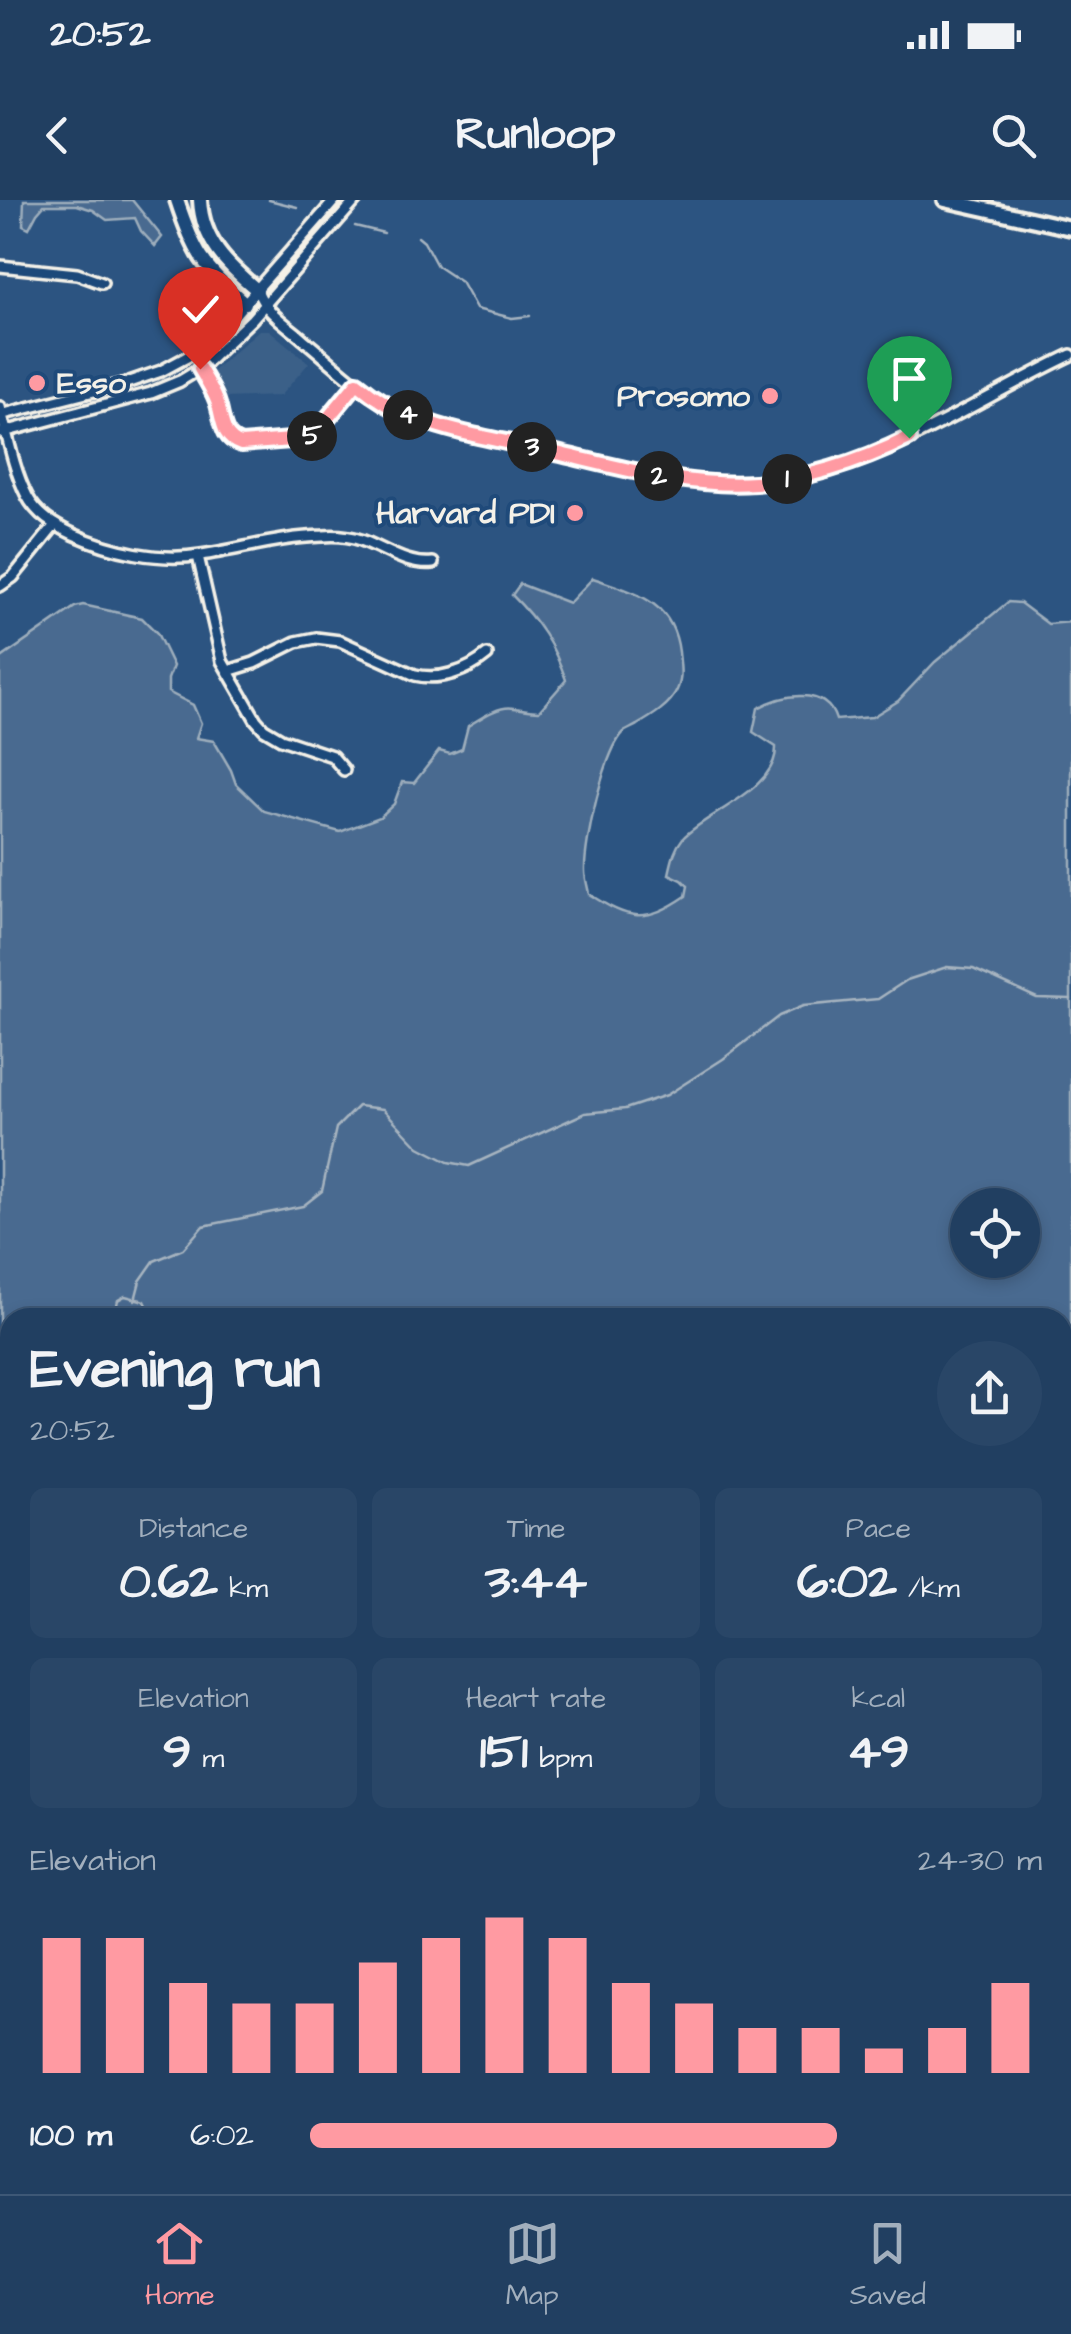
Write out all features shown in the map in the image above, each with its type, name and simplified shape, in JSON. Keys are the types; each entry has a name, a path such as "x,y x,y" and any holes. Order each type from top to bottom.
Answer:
{"highway":[{"path":"177,200 197,253 245,303"},
{"path":"200,200 204,228 214,248 257,290"},
{"path":"945,200 1071,228"}],"street":[{"path":"335,200 220,331 197,350 174,364 126,383 1,412 4,432 26,496 42,517 90,541 126,552 198,556 251,544 327,536 361,540 412,563 433,563"},
{"path":"4,432 151,393 200,369 265,306 356,200"},
{"path":"0,266 77,274 102,282"},
{"path":"257,290 265,306 357,383 394,408 449,429 705,482 754,483 813,474 860,459 1071,355"},
{"path":"245,303 265,306"},
{"path":"200,369 218,402 228,438 241,444 313,436 357,383"},
{"path":"0,586 13,577 54,525"},
{"path":"198,556 218,650 256,720 280,739 332,756 344,770"},
{"path":"228,671 296,642 316,638 340,641 415,675 434,678 472,667 487,656"}],"shaded area":[{"path":"24,200 132,200 162,237 155,246 135,218 107,220 77,205 44,205 29,228 23,225"},
{"path":"259,330 269,330 309,363 280,396 223,398 213,371"},
{"path":"593,578 650,602 669,621 675,635 681,671 677,690 665,706 624,732 617,743 603,777 588,840 585,871 589,894 615,909 637,915 659,911 686,896 688,886 669,874 680,842 765,776 776,747 753,732 758,708 779,699 803,696 823,702 836,720 872,717 898,701 935,662 1008,602 1020,603 1048,624 1071,622 1071,1308 0,1308 0,659 75,607 83,605 142,618 157,633 173,666 168,692 193,705 201,723 196,738 214,741 236,784 264,811 340,832 380,817 394,804 402,782 414,783 439,751 450,754 462,749 468,726 496,710 539,711 566,680 544,634 512,595 520,584 569,603"}],"waterway":[{"path":"269,200 297,207"},
{"path":"355,226 384,233"},
{"path":"418,237 437,266 461,282 476,309 512,318 530,316"},
{"path":"135,1300 140,1281 154,1261 183,1249 203,1226 303,1206 322,1191 336,1128 358,1106 383,1109 419,1147 448,1162 469,1166 585,1113 625,1109 667,1095 779,1016 803,1006 878,999 907,980 947,967 973,969 1037,998 1071,999"},
{"path":"116,1308 118,1300 125,1296 145,1301 148,1308"}],"place":[{"name":"Esso","path":"37,383"},
{"name":"Prosomo","path":"770,396"},
{"name":"Harvard PDI","path":"575,513"}],"route":[{"path":"200,369 218,402 228,438 241,444 313,436 357,383 394,408 449,429 662,476 720,484 787,480 813,474 909,438"}]}
